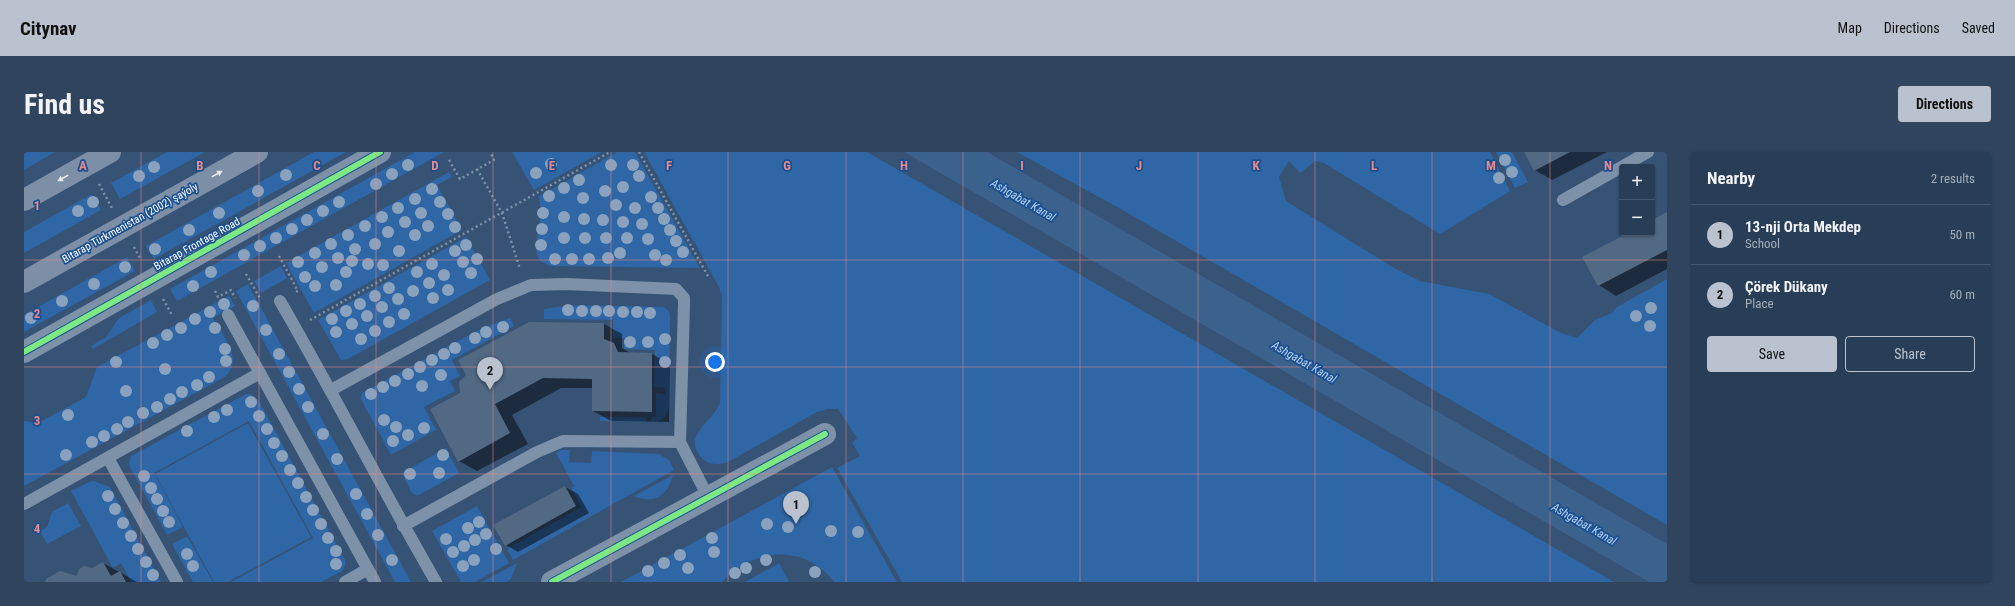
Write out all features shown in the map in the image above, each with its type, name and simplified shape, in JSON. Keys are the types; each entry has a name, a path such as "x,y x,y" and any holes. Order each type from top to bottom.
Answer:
{"main road":[{"path":"24,200 110,152"},
{"name":"Bitarap Türkmenistan (2002) şaýoly","path":"24,282 257,152"}],"street":[{"name":"Bitarap Frontage Road","path":"24,352 380,152"},
{"path":"552,582 825,434"}],"lane":[{"path":"1563,200 1648,152"},
{"path":"331,390 497,299 524,287 549,284 676,289 684,298 680,442 708,497"},
{"path":"280,301 331,390 404,526 436,582"},
{"path":"228,315 376,582"},
{"path":"24,504 260,373"},
{"path":"404,526 537,452 563,441 680,442"},
{"path":"108,458 177,582"},
{"path":"345,582 368,569"}],"path":[{"path":"449,160 460,179 494,160 490,152"},
{"path":"296,328 610,152"},
{"path":"639,152 709,278"},
{"path":"477,170 502,213 518,259 524,287"}],"shaded area":[{"path":"24,152 55,152 24,170"},
{"path":"167,152 205,152 120,199 111,183"},
{"path":"314,152 346,152 154,259 146,246"},
{"path":"415,152 444,152 177,301 170,289"},
{"path":"512,152 602,152 534,190"},
{"path":"617,152 635,152 700,268 550,266 540,261 536,246 541,212 538,197"},
{"path":"644,152 867,152 1614,582 902,582 837,468 860,456 852,443 857,438 838,409 828,409 817,412 725,463 715,464 705,461 696,450 695,442 697,435 717,409 720,402 722,296 719,287"},
{"path":"1017,152 1490,152 1510,191 1440,234 1324,163 1315,161 1300,173 1289,161 1279,177 1286,201 1394,268 1420,281 1489,294 1561,333 1577,338 1595,320 1612,313 1617,307 1667,279 1667,525 1119,208"},
{"path":"1496,152 1512,152 1528,182 1515,188"},
{"path":"449,172 452,177 437,185 462,230 314,313 286,263"},
{"path":"92,194 101,210 24,253 24,232"},
{"path":"466,237 490,280 348,359 341,360 318,320"},
{"path":"127,257 135,271 24,332 24,315"},
{"path":"281,266 287,278 261,293 254,281"},
{"path":"248,284 411,582 395,582 236,291"},
{"path":"229,296 235,306 213,318 227,341 233,357 233,364 230,372 223,378 24,486 24,421 38,423 86,397 97,367"},
{"path":"151,300 157,312 93,349 91,346 106,337 119,318"},
{"path":"571,305 663,307 668,310 670,314 669,406 667,413 663,418 658,421 651,422 652,417 656,417 656,393 665,394 665,388 654,387 655,350 624,349 624,338 613,338 613,320 544,319 544,309"},
{"path":"510,318 514,326 452,360 460,376 450,381 455,391 424,407 436,430 391,455 361,399 362,393 482,328"},
{"path":"246,394 251,394 259,401 345,560 345,566 342,571 321,582 231,582 313,538 249,421 154,473 183,527 167,535 130,467 129,462 131,456"},
{"path":"600,417 646,417 646,422 600,421"},
{"path":"248,423 311,537 228,582 214,582 155,474"},
{"path":"446,448 459,473 419,495 415,495 411,492 402,473"},
{"path":"561,450 570,450 569,462 591,463 592,451 659,454 669,460 674,470 513,560 507,549 581,507 571,488 574,486 556,453"},
{"path":"832,467 897,582 834,582 822,569 809,561 794,556 779,555 763,557 748,562 722,582 621,582"},
{"path":"673,475 668,488 660,496 654,499 642,499 634,496"},
{"path":"94,481 110,487 161,582 131,582 121,563 113,568 71,491"},
{"path":"68,503 81,526 47,544 40,531 47,527 52,512"},
{"path":"477,506 509,563 475,582 461,582 432,531"},
{"path":"187,536 213,582 193,582 172,544"},
{"path":"517,563 511,579 506,582 482,582"},
{"path":"779,563 789,582 745,582"}],"water":[{"name":"Ashgabat Kanal","path":"904,152 987,152 1667,544 1667,582 1649,582"}],"building":[{"path":"1524,152 1570,152 1534,171"},
{"path":"1667,212 1667,250 1598,286 1582,257 1622,236 1655,236 1655,218"},
{"path":"529,322 604,323 604,339 614,343 618,352 652,353 652,412 592,411 592,379 543,378 495,404 510,433 458,462 430,409 460,393 459,382 466,375 458,360"},
{"path":"565,486 576,506 505,546 493,525"},
{"path":"103,562 111,576 120,571 126,582 45,582 46,579 60,571 77,576 79,569 84,566 92,568"}],"cycle path":[{"path":"24,352 380,152"},
{"path":"552,582 825,434"}],"place":[{"name":"Çörek Dükany","path":"490,390"},
{"name":"13-nji Orta Mekdep","path":"796,524"}]}
